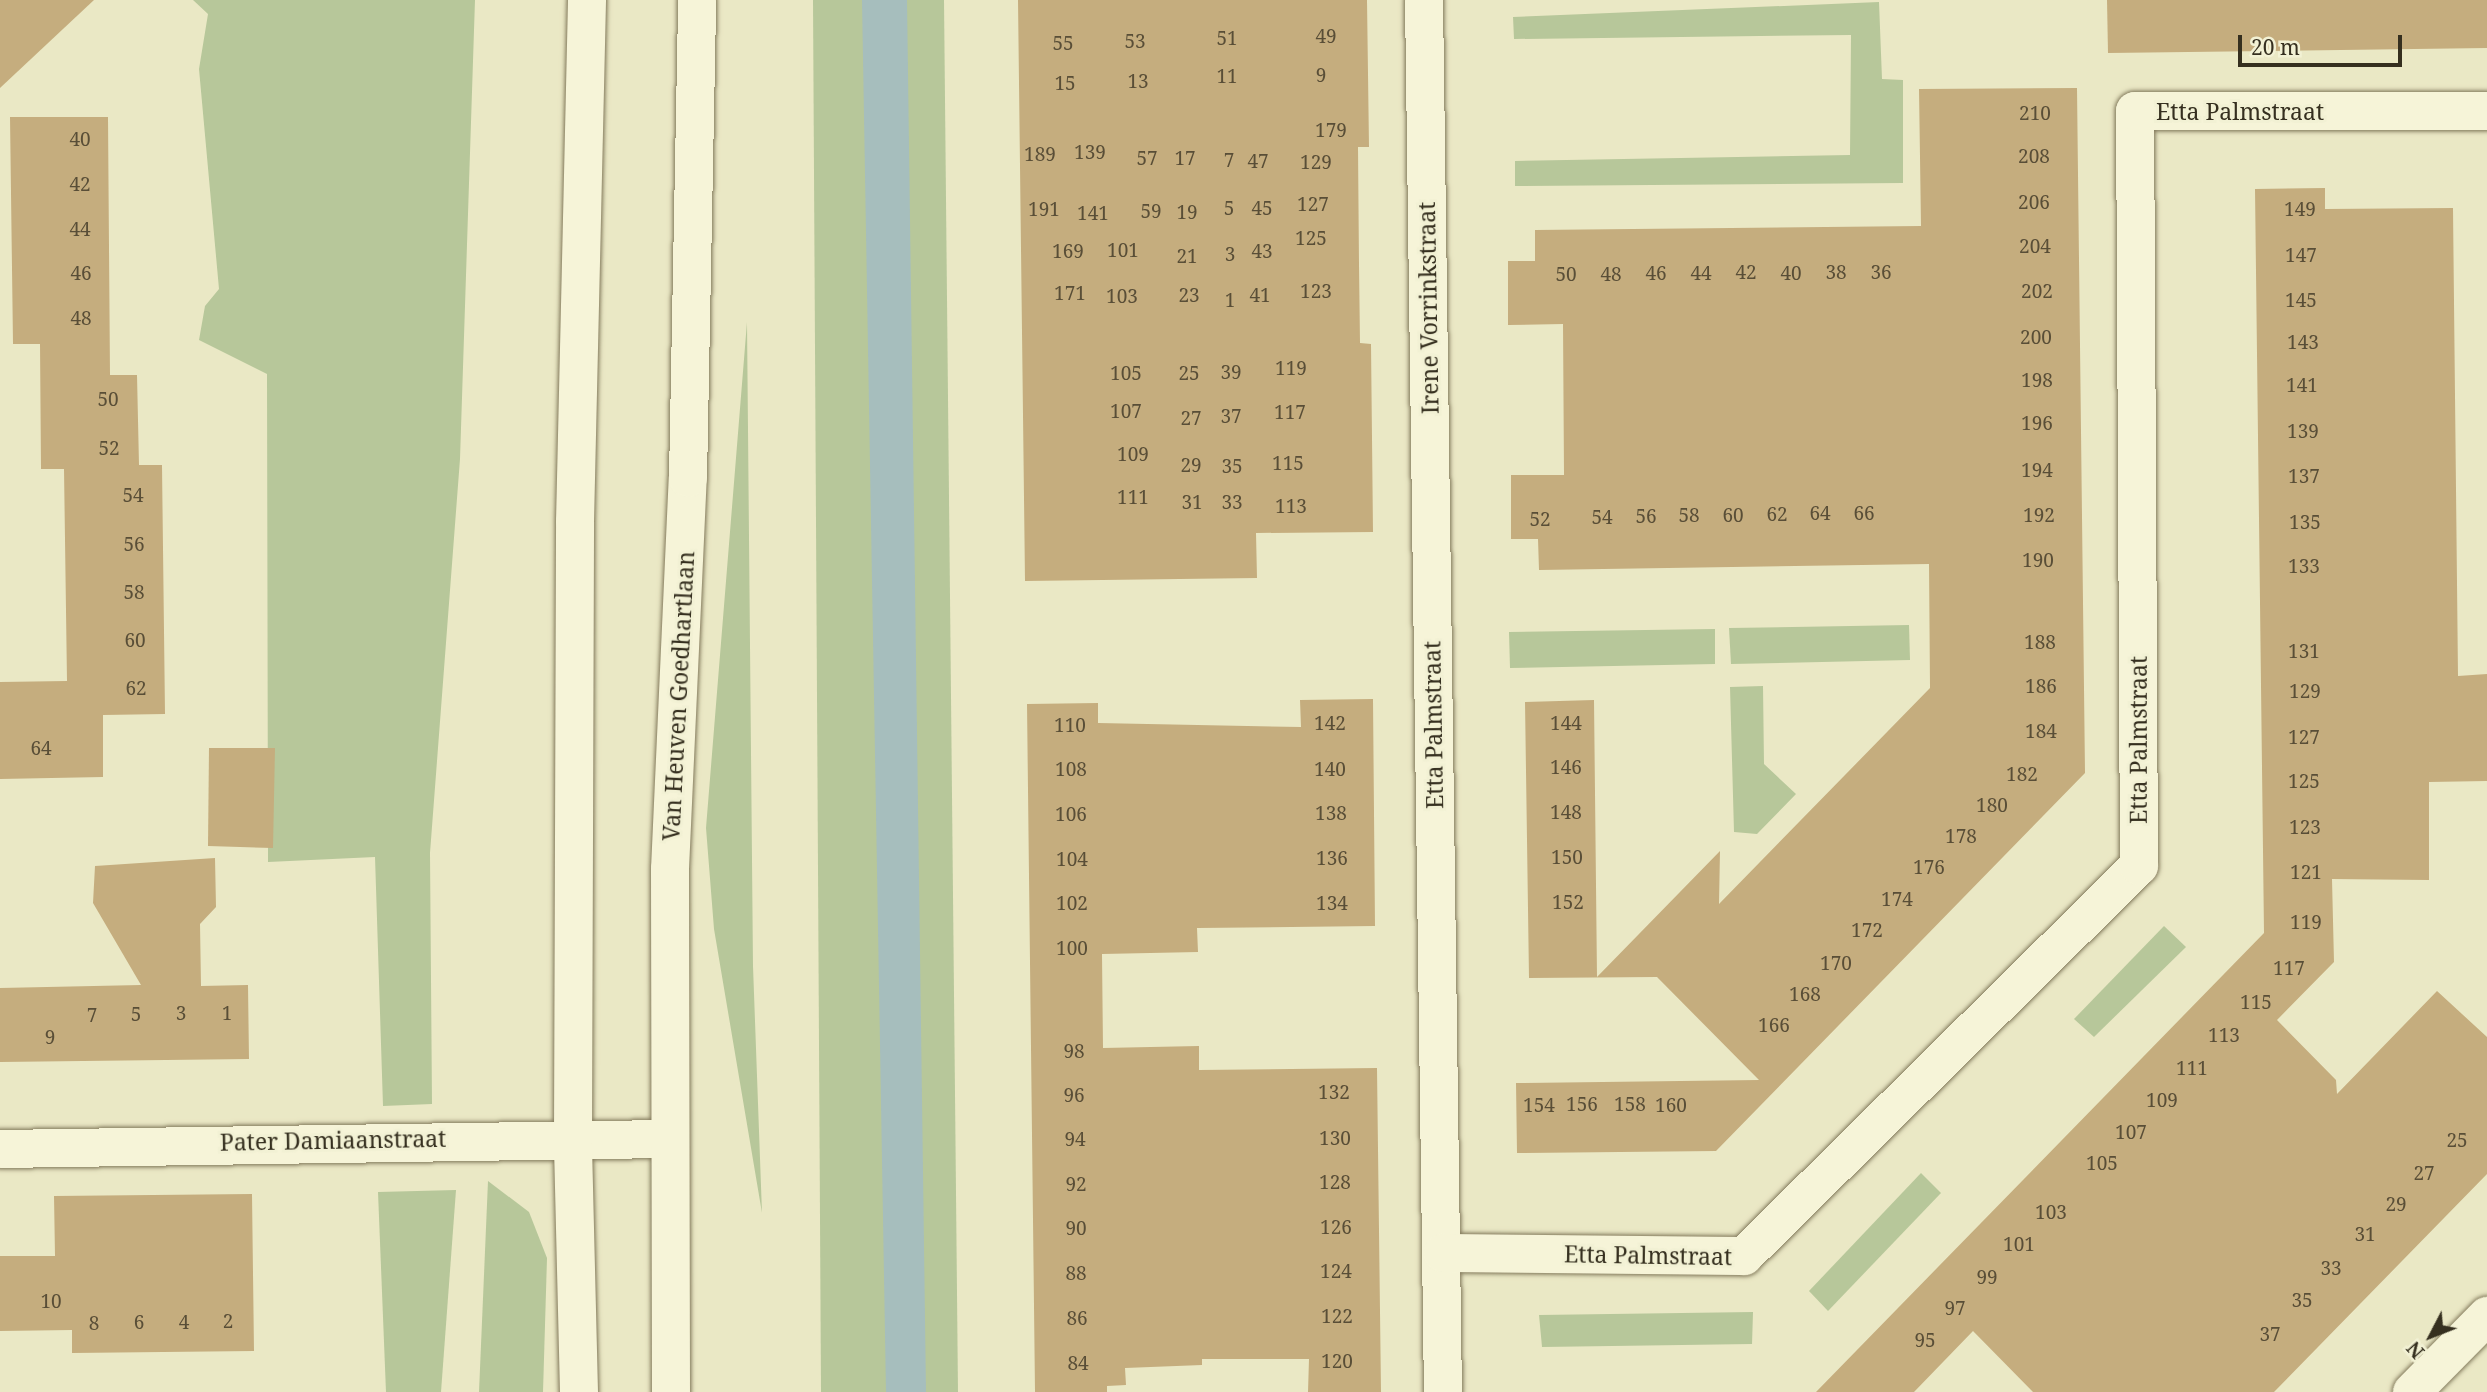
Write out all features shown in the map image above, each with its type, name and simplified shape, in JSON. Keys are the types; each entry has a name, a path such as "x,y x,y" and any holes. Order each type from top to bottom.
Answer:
{"street":[{"path":"579,1392 573,1139 575,522 587,0"},
{"name":"Van Heuven Goedhartlaan","path":"671,1392 666,1139 697,0"},
{"name":"Irene Vorrinkstraat","path":"1424,0 1431,617"},
{"name":"Etta Palmstraat","path":"1443,1253 1744,1256 2139,866 2134,111 2487,111"},
{"name":"Etta Palmstraat","path":"1431,617 1443,1253 1443,1392"},
{"name":"Pater Damiaanstraat","path":"0,1149 666,1139"},
{"path":"2412,1392 2487,1317"}],"green space":[{"path":"193,0 475,0 460,459 430,853 432,1104 383,1106 375,857 268,862 267,374 199,340 205,306 219,289 199,69 208,14"},
{"path":"813,0 944,0 958,1392 821,1392"},
{"path":"1879,2 1882,79 1903,80 1903,183 1515,186 1515,161 1850,155 1851,35 1514,39 1513,17"},
{"path":"747,322 753,966 762,1213 714,929 706,828"},
{"path":"1909,625 1910,660 1731,664 1729,628"},
{"path":"1715,629 1715,664 1510,668 1509,632"},
{"path":"1763,686 1764,764 1796,794 1757,834 1734,832 1730,687"},
{"path":"2164,926 2186,947 2094,1037 2074,1019"},
{"path":"1921,1173 1941,1193 1828,1311 1809,1291"},
{"path":"488,1181 529,1212 547,1258 543,1392 479,1392"},
{"path":"456,1190 441,1392 386,1392 378,1192"},
{"path":"1753,1312 1752,1344 1542,1347 1539,1315"}],"water":[{"path":"862,0 907,0 926,1392 886,1392"}],"building":[{"path":"0,0 94,0 0,88"},
{"path":"1018,0 1367,0 1369,147 1358,147 1359,264 1360,343 1371,344 1373,532 1256,533 1257,578 1025,581"},
{"path":"2107,0 2487,0 2487,48 2108,53"},
{"path":"2077,88 2085,773 1716,1151 1517,1153 1516,1083 1759,1080 1657,977 1529,978 1525,702 1594,700 1597,977 1720,851 1719,904 1930,688 1929,564 1539,570 1538,539 1511,539 1511,475 1564,475 1563,324 1508,325 1508,261 1535,261 1535,230 1921,226 1919,89"},
{"path":"10,117 108,117 110,375 137,375 139,465 162,465 165,714 103,715 103,777 0,779 0,682 67,681 64,469 41,469 40,344 13,344"},
{"path":"2325,188 2325,209 2453,208 2458,676 2487,674 2487,781 2429,782 2429,880 2332,879 2334,962 2277,1020 2336,1080 2337,1094 2437,991 2487,1037 2487,1174 2274,1392 2033,1392 1973,1331 1914,1392 1816,1392 2264,933 2255,189"},
{"path":"1373,699 1375,926 1197,928 1198,952 1102,954 1103,1048 1199,1046 1199,1070 1377,1068 1381,1392 1308,1392 1309,1359 1202,1359 1202,1365 1125,1368 1126,1385 1107,1386 1107,1392 1035,1392 1027,704 1098,703 1098,723 1301,727 1300,700"},
{"path":"209,748 275,748 273,848 208,846"},
{"path":"215,858 216,907 200,924 201,986 248,985 249,1059 0,1062 0,988 141,985 93,903 95,866"},
{"path":"252,1194 254,1351 72,1353 72,1330 0,1331 0,1256 55,1256 54,1196"}]}
